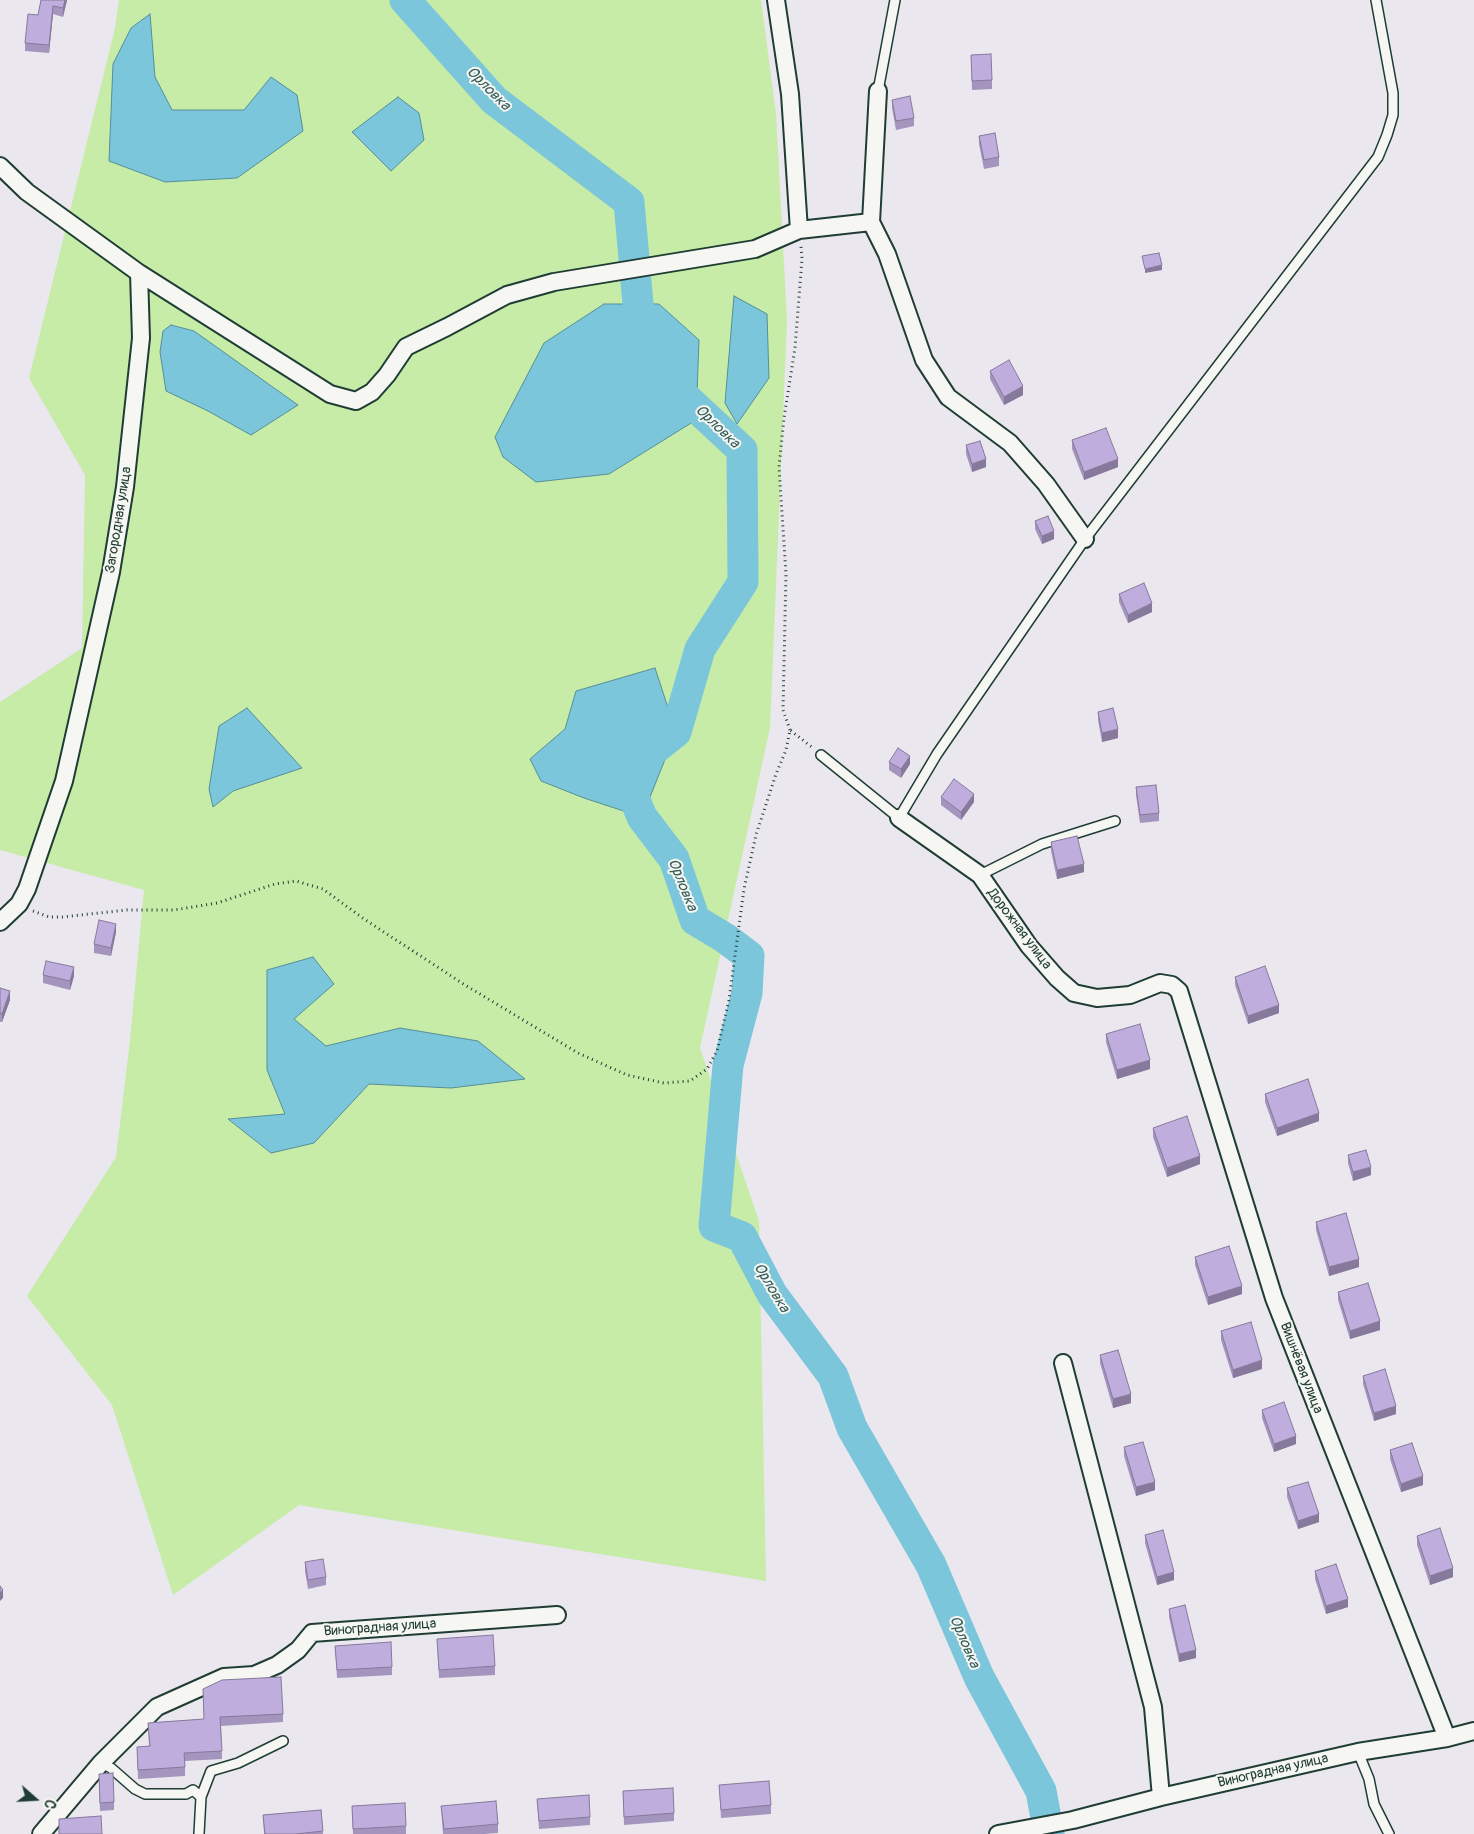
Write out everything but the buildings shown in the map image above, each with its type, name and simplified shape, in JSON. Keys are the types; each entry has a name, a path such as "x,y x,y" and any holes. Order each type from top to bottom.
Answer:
{"street":[{"path":"776,0 790,94 799,230"},
{"path":"878,91 871,222 886,254 924,360 948,397 1010,443 1046,484 1085,539"},
{"path":"0,166 27,192 139,273 330,394 356,401 372,392 387,375 406,347 507,295 554,282 756,249 799,230 871,222"},
{"name":"Загородная улица","path":"0,922 19,904 27,889 64,781 110,572 125,487 141,338 139,273"},
{"name":"Дорожная улица","path":"898,818 980,875 1029,946 1057,978 1074,993 1097,998 1130,995 1160,983 1172,985 1179,991"},
{"name":"Вишнёвая улица","path":"1179,991 1274,1298 1447,1738"},
{"path":"1063,1363 1153,1707 1161,1797"},
{"name":"Виноградная улица","path":"41,1834 101,1763 157,1707 224,1677 254,1675 277,1665 298,1650 312,1633 557,1615"},
{"name":"Виноградная улица","path":"998,1834 1073,1820 1161,1797 1358,1752 1447,1738 1474,1731"}],"lane":[{"path":"878,91 895,0"},
{"path":"821,755 898,818 937,754 1085,539 1378,157 1393,115 1393,93 1376,0"},
{"path":"980,875 1042,844 1115,822"},
{"path":"199,1834 201,1797 211,1771 238,1763 283,1741"},
{"path":"1358,1752 1369,1779 1374,1804 1389,1834"},
{"path":"101,1763 111,1768 135,1789 145,1794 186,1794 193,1790 201,1797"}],"path":[{"path":"19,904 38,914 49,917 127,910 174,910 217,903 275,884 296,881 324,889 364,919 465,985 578,1053 627,1075 664,1083 690,1081 707,1069 717,1051 729,1000 744,889 756,835 786,750 790,730 783,710 786,574 779,467 784,418 795,348 802,259 799,230"},
{"path":"790,730 821,755"}],"green space":[{"path":"119,0 761,0 776,114 787,321 770,728 700,1048 759,1221 766,1581 299,1505 173,1595 112,1405 27,1296 116,1157 130,1040 144,890 0,850 0,702 82,648 85,475 29,378 115,28"}],"water":[{"path":"150,14 155,77 172,110 244,110 271,77 297,95 303,131 237,178 165,182 109,161 113,64 131,28"},
{"path":"398,97 419,113 424,140 391,171 352,132"},
{"path":"734,296 767,314 769,378 737,424 725,403"},
{"path":"604,304 659,304 699,340 696,420 609,474 536,482 503,457 495,437 544,343"},
{"path":"171,325 194,331 298,405 251,435 208,411 166,391 160,352 163,331"},
{"path":"655,668 676,732 642,817 584,798 541,781 530,759 565,729 576,691"},
{"path":"247,708 302,768 233,791 213,807 209,789 219,726"},
{"path":"313,957 334,984 294,1019 326,1046 400,1028 478,1041 525,1079 451,1088 369,1084 314,1143 271,1153 228,1119 285,1114 267,1070 267,970"}],"waterway":[{"name":"Орловка","path":"405,0 494,100 629,202 638,304 659,373 742,450 743,582 700,649 676,732 624,773 642,817 674,859 695,920 725,938 749,956 747,993 728,1065 714,1226 742,1237 772,1294 833,1376 852,1428 931,1565 979,1677 1041,1791 1049,1834"}]}
